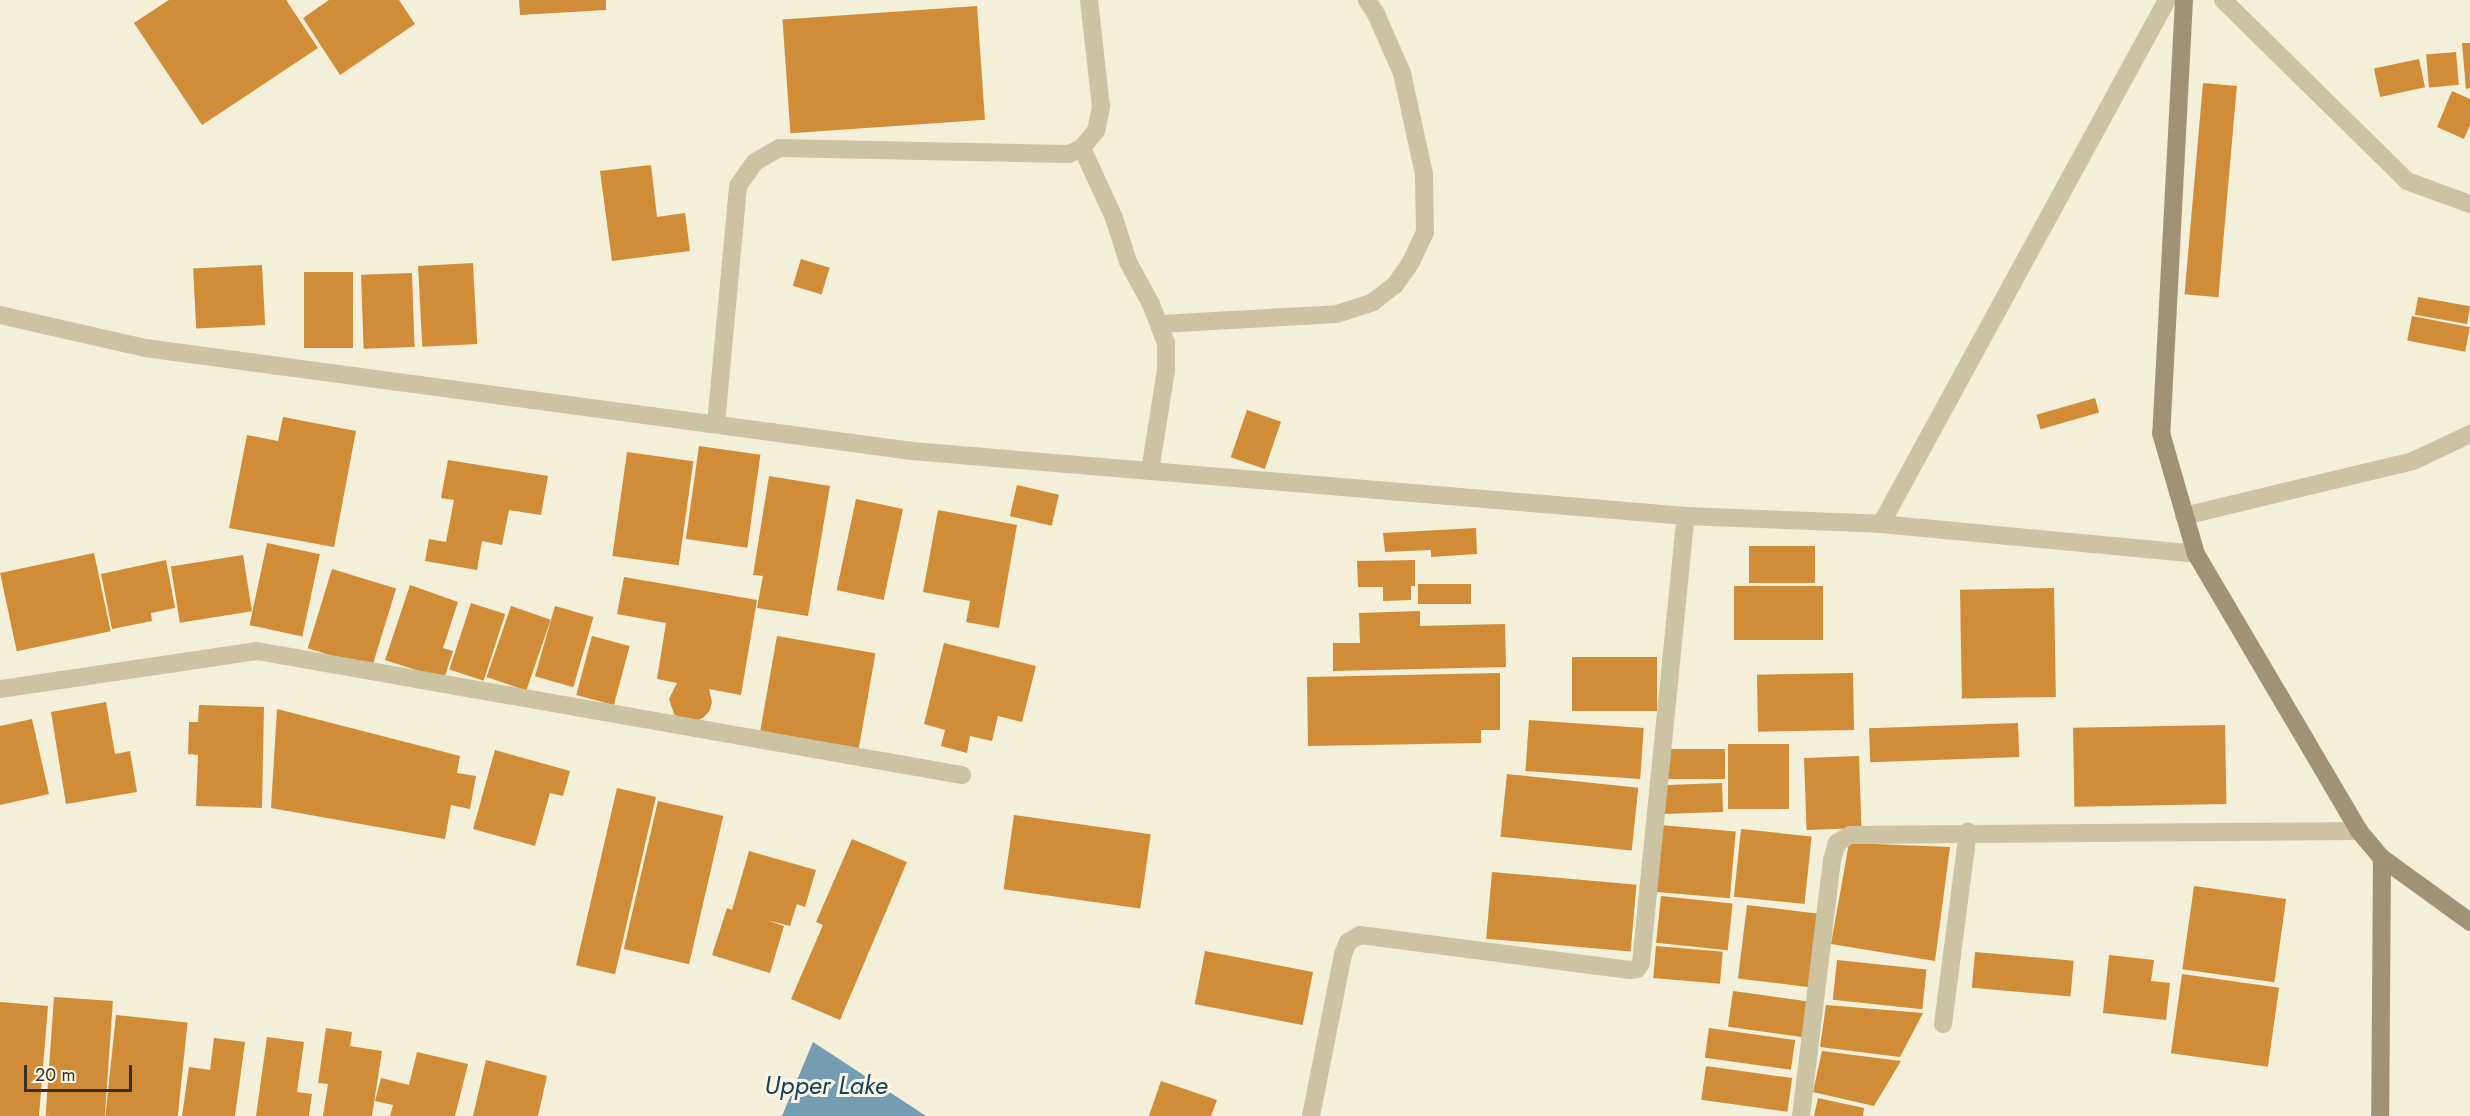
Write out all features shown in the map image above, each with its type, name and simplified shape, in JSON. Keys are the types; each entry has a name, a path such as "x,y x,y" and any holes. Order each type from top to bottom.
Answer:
{"street":[{"path":"716,424 738,186 754,162 779,148 1069,154 1082,148 1096,131 1101,107 1089,0"},
{"path":"1160,324 1337,314 1373,302 1395,285 1411,262 1425,232 1424,174 1402,73 1376,14 1367,0"},
{"path":"1881,524 2167,0"},
{"path":"2184,0 2160,433 2184,516 2196,554 2359,831 2382,858 2470,922"},
{"path":"2223,0 2407,181 2470,204"},
{"path":"1082,148 1114,218 1128,262 1160,324 1166,343 1166,370 1150,471"},
{"path":"0,315 145,348 912,451 1686,516 1881,524 2196,554"},
{"path":"2184,516 2414,461 2470,434"},
{"path":"1311,1116 1343,954 1348,942 1360,934 1630,970 1637,969 1641,963 1686,516"},
{"path":"0,689 257,651 962,775"},
{"path":"1801,1116 1832,860 1836,843 1850,835 1968,832 2359,831"},
{"path":"1943,1024 1968,832"},
{"path":"2380,1116 2382,858"}],"water":[{"name":"Upper Lake","path":"813,1042 926,1116 782,1116"}],"building":[{"path":"169,0 286,0 318,48 202,125 134,23"},
{"path":"329,0 399,0 415,24 340,75 303,18"},
{"path":"519,0 606,0 606,10 520,15"},
{"path":"977,6 985,120 790,133 782,20"},
{"path":"2462,43 2470,43 2470,88 2466,89"},
{"path":"2456,52 2459,85 2429,87 2426,55"},
{"path":"2419,59 2425,87 2380,97 2374,69"},
{"path":"2203,83 2237,86 2218,297 2185,294"},
{"path":"2452,91 2470,99 2470,125 2464,139 2437,127"},
{"path":"651,165 657,217 685,213 690,251 612,261 600,171"},
{"path":"801,259 830,268 822,295 793,286"},
{"path":"473,263 477,344 422,347 418,266"},
{"path":"262,265 265,325 196,329 193,269"},
{"path":"304,272 353,272 353,348 304,348"},
{"path":"412,273 415,347 364,349 361,275"},
{"path":"2418,297 2470,306 2467,324 2415,315"},
{"path":"2412,316 2470,327 2465,352 2407,341"},
{"path":"2095,398 2099,412 2040,429 2036,415"},
{"path":"1247,410 1281,422 1265,469 1231,457"},
{"path":"283,417 356,431 334,547 229,528 247,435 278,441"},
{"path":"699,446 760,455 747,548 686,539"},
{"path":"627,452 693,461 679,565 612,556"},
{"path":"448,460 548,476 541,515 509,510 502,545 482,541 477,570 425,561 429,539 446,542 454,500 441,498"},
{"path":"769,476 830,486 808,616 757,608 763,576 753,575"},
{"path":"1017,485 1059,495 1052,526 1010,516"},
{"path":"856,499 903,509 884,600 837,590"},
{"path":"938,510 1017,525 999,628 966,622 970,601 923,592"},
{"path":"1476,528 1477,554 1431,557 1431,550 1385,552 1383,533"},
{"path":"267,543 320,554 302,636 250,625"},
{"path":"1749,546 1815,546 1815,583 1749,583"},
{"path":"94,553 111,631 17,651 0,573"},
{"path":"243,555 252,611 180,623 171,566"},
{"path":"166,560 175,608 151,613 152,621 112,629 101,574"},
{"path":"1415,560 1415,586 1411,586 1411,600 1383,601 1383,587 1358,587 1357,561"},
{"path":"332,569 396,589 372,668 308,648"},
{"path":"624,577 757,600 741,695 709,689 712,702 710,710 704,717 697,721 680,720 674,714 669,699 677,683 657,679 666,623 617,614"},
{"path":"1418,584 1471,584 1471,604 1418,604"},
{"path":"410,585 458,602 443,648 453,651 444,679 385,660"},
{"path":"1734,586 1823,586 1823,640 1734,640"},
{"path":"2054,588 2056,697 1962,699 1960,590"},
{"path":"471,603 505,614 484,681 449,670"},
{"path":"511,606 551,620 526,691 487,677"},
{"path":"555,606 593,617 573,687 535,676"},
{"path":"1420,611 1420,626 1505,624 1506,667 1333,671 1333,643 1360,643 1359,613"},
{"path":"592,636 630,646 614,705 576,695"},
{"path":"777,636 875,653 858,750 760,733"},
{"path":"944,643 1036,666 1022,722 998,716 992,741 970,736 967,753 941,746 945,730 924,724"},
{"path":"1572,657 1657,657 1657,711 1572,711"},
{"path":"1500,673 1500,730 1481,730 1481,743 1308,746 1307,677"},
{"path":"1853,673 1854,730 1758,732 1757,675"},
{"path":"106,702 115,754 130,751 137,792 66,804 51,712"},
{"path":"199,705 264,707 262,808 196,806 198,755 188,754 189,722 198,722"},
{"path":"277,709 460,756 457,773 476,776 470,809 451,805 445,839 271,808"},
{"path":"32,719 49,794 0,805 0,726"},
{"path":"1529,720 1644,728 1640,779 1525,771"},
{"path":"2018,723 2019,757 1870,762 1869,728"},
{"path":"2225,725 2226,804 2074,807 2073,728"},
{"path":"1728,744 1789,744 1789,809 1728,809"},
{"path":"1665,749 1725,749 1725,779 1665,779"},
{"path":"495,750 570,771 563,796 550,793 535,846 473,829"},
{"path":"1859,756 1862,828 1807,830 1804,758"},
{"path":"1507,774 1638,788 1632,850 1500,837"},
{"path":"1722,783 1723,812 1662,814 1661,785"},
{"path":"617,788 656,797 615,974 576,965"},
{"path":"658,801 723,816 689,964 624,949"},
{"path":"1014,815 1151,834 1140,908 1004,889"},
{"path":"1660,825 1736,832 1730,898 1654,892"},
{"path":"1741,829 1812,836 1805,904 1734,897"},
{"path":"852,839 907,862 840,1020 791,999 823,925 816,922"},
{"path":"1849,843 1950,847 1935,961 1831,944"},
{"path":"749,851 816,870 805,907 797,904 790,926 767,920 784,926 770,973 712,955 727,908 732,910"},
{"path":"1492,872 1636,885 1631,951 1486,939"},
{"path":"2194,886 2286,899 2274,982 2182,969"},
{"path":"1661,896 1733,904 1728,950 1656,943"},
{"path":"1747,905 1824,915 1815,988 1738,978"},
{"path":"1656,946 1723,952 1720,984 1653,978"},
{"path":"1205,951 1313,972 1303,1025 1195,1004"},
{"path":"1975,952 2074,961 2070,996 1972,988"},
{"path":"2109,955 2154,960 2151,981 2170,983 2166,1020 2103,1013"},
{"path":"1837,960 1927,969 1922,1009 1833,1000"},
{"path":"2182,974 2279,988 2268,1067 2171,1053"},
{"path":"1733,991 1810,1002 1805,1038 1728,1027"},
{"path":"54,997 113,1001 105,1116 46,1116"},
{"path":"0,1002 48,1006 39,1116 0,1116"},
{"path":"1826,1005 1923,1013 1900,1057 1820,1047"},
{"path":"116,1015 188,1023 178,1116 105,1116"},
{"path":"326,1028 352,1032 350,1046 382,1051 372,1116 323,1116 328,1084 318,1083"},
{"path":"1709,1028 1795,1040 1791,1070 1705,1058"},
{"path":"267,1037 304,1042 297,1092 312,1094 309,1116 256,1116"},
{"path":"214,1038 245,1042 235,1116 182,1116 189,1067 210,1070"},
{"path":"1822,1051 1901,1061 1874,1106 1813,1092"},
{"path":"417,1052 468,1064 455,1116 390,1116 393,1105 375,1101 381,1078 409,1085"},
{"path":"486,1060 547,1076 538,1116 473,1116"},
{"path":"1706,1066 1792,1078 1787,1112 1701,1100"},
{"path":"1161,1081 1217,1100 1211,1116 1149,1116"},
{"path":"1818,1098 1864,1108 1863,1116 1814,1116"}]}
